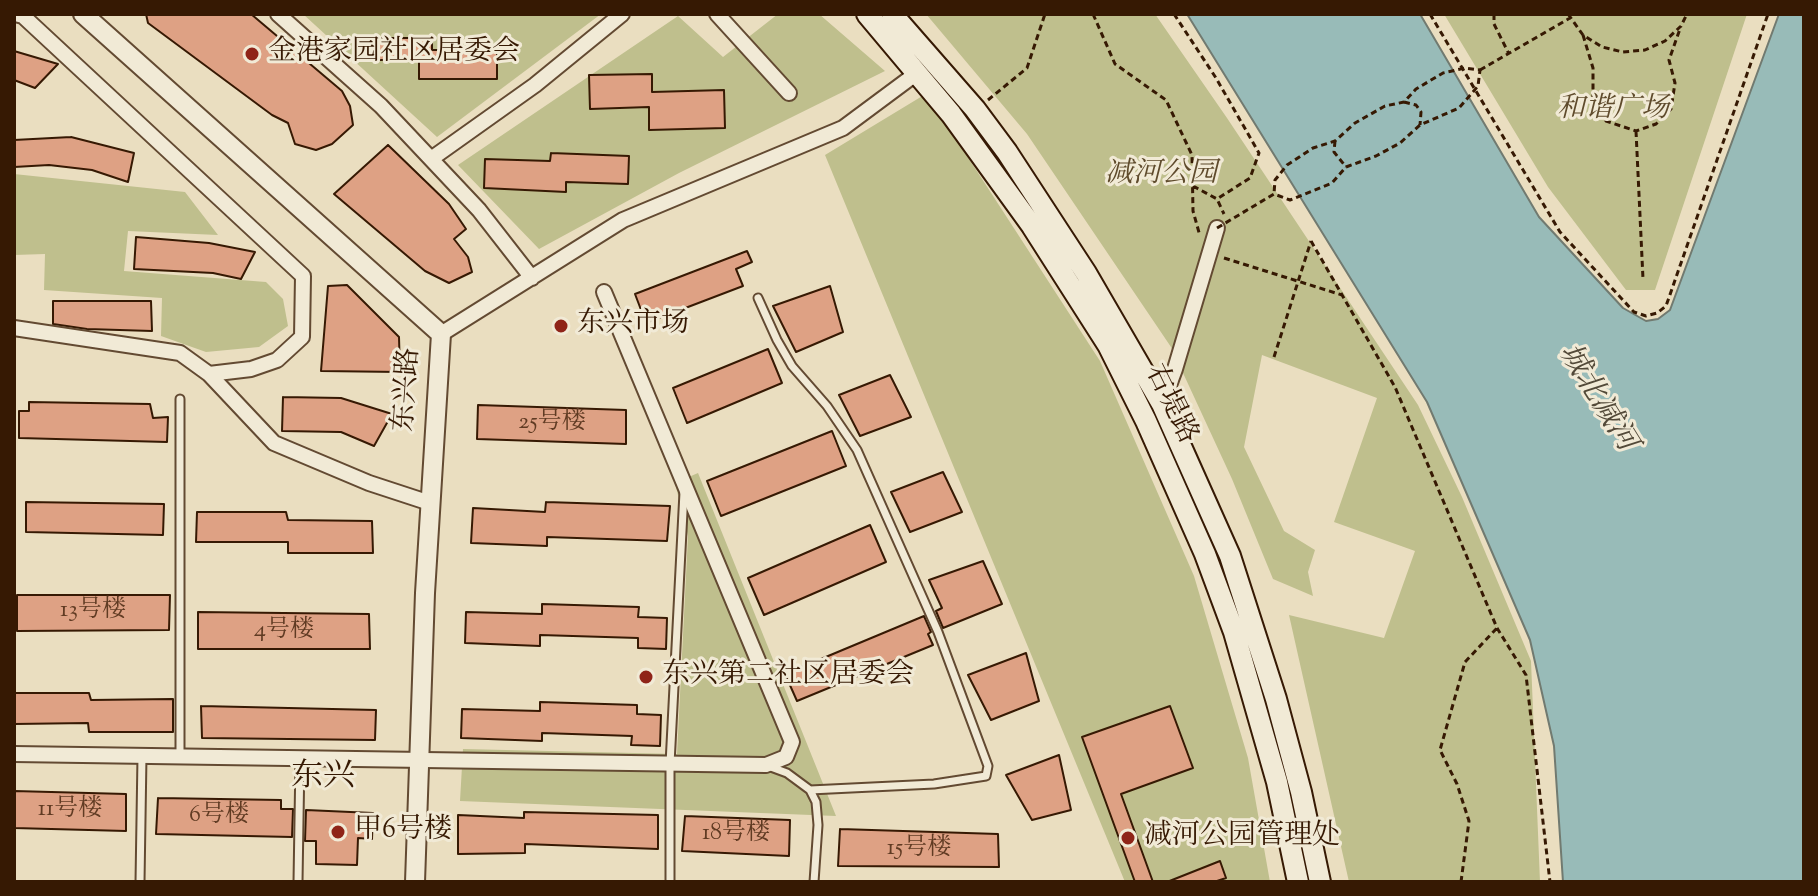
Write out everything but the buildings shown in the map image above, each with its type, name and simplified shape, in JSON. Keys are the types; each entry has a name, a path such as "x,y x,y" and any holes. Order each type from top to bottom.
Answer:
{"main road":[{"name":"右堤路","path":"867,14 989,164 1108,345 1171,473 1205,554 1256,704 1277,782 1298,882"},
{"name":"右堤路","path":"892,14 975,109 1007,152 1086,273 1162,404 1230,556 1276,699 1301,792 1320,882"}],"street":[{"path":"15,14 23,16 303,276 302,337 277,360 251,369 209,374"},
{"name":"东兴路","path":"83,14 441,334 430,503 415,882"},
{"path":"278,14 381,106 479,210 532,278"},
{"path":"431,159 535,85 622,14"},
{"path":"717,14 789,93"},
{"path":"441,334 623,220 843,128 917,73"},
{"path":"1162,404 1222,225"},
{"path":"14,754 766,765 786,757 792,742 604,292"},
{"path":"14,328 180,353 209,374 274,443 369,483 430,503"}],"lane":[{"path":"758,298 792,366 827,406 857,450 938,632 988,766 986,776 934,784 810,790"},
{"path":"180,399 180,756"},
{"path":"670,882 670,764 685,485"},
{"path":"140,882 142,756"},
{"path":"298,882 300,758"},
{"path":"766,765 787,773 810,790 816,802 818,825 814,882"}],"path":[{"path":"975,109 1027,68 1045,14"},
{"path":"1093,14 1115,64 1166,100 1192,155 1193,211 1201,241 1210,254 1342,295"},
{"path":"1174,14 1216,78 1259,153 1250,178 1217,199"},
{"path":"1430,14 1560,232 1634,312 1646,316 1666,306 1768,14"},
{"path":"1494,14 1494,24 1509,54"},
{"path":"1404,102 1416,89 1443,73 1465,68 1480,70 1569,16 1583,35 1593,68 1593,99 1606,121 1636,131 1656,124 1671,109 1675,83 1669,60 1687,14"},
{"path":"1583,35 1602,47 1623,52 1645,50 1665,41 1681,26"},
{"path":"1274,194 1290,200 1332,183 1346,167 1376,156 1400,143 1420,125 1459,108 1478,86 1480,70"},
{"path":"1274,194 1275,180 1287,165 1313,148 1335,141 1355,123 1385,106 1404,102 1416,105 1421,112 1420,125"},
{"path":"1636,131 1643,279"},
{"path":"1335,141 1334,152 1346,167"},
{"path":"1193,186 1217,199"},
{"path":"1217,199 1222,225 1274,194"},
{"path":"1274,357 1311,241 1395,387 1497,628 1526,675 1550,882"},
{"path":"1461,882 1469,821 1457,784 1440,750 1465,662 1497,628"}],"green space":[{"path":"303,14 601,14 437,137"},
{"path":"778,14 819,14 885,71 679,173 539,249 458,165 678,16 723,57"},
{"name":"减河公园","path":"926,14 1155,14 1418,405 1462,497 1531,661 1540,882 1349,882 1289,615 1384,638 1415,551 1334,522 1377,398 1262,355 1244,447 1284,531 1315,550 1308,572 1313,596 1273,579 1232,479 1171,347 1027,134"},
{"name":"和谐广场","path":"1444,14 1747,14 1655,290 1626,290 1548,187"},
{"path":"924,95 960,145 1100,361 1194,576 1248,758 1270,882 1125,882 825,155"},
{"path":"14,174 185,192 218,235 128,231 124,271 266,282 283,299 288,326 259,347 206,352 161,336 162,298 44,290 45,254 14,255"},
{"path":"698,473 836,816 460,801 463,749 677,754 688,536 675,483"}],"water":[{"name":"城北减河","path":"1187,14 1420,14 1539,217 1623,308 1646,321 1658,319 1670,310 1779,14 1804,14 1804,882 1563,882 1554,746 1530,640 1427,402"}],"place":[{"name":"金港家园社区居委会","path":"252,54"},
{"name":"东兴市场","path":"561,326"},
{"name":"东兴第二社区居委会","path":"646,677"},
{"name":"甲6号楼","path":"338,832"},
{"name":"减河公园管理处","path":"1128,838"}],"district":[{"name":"东兴","path":"323,780"}]}
